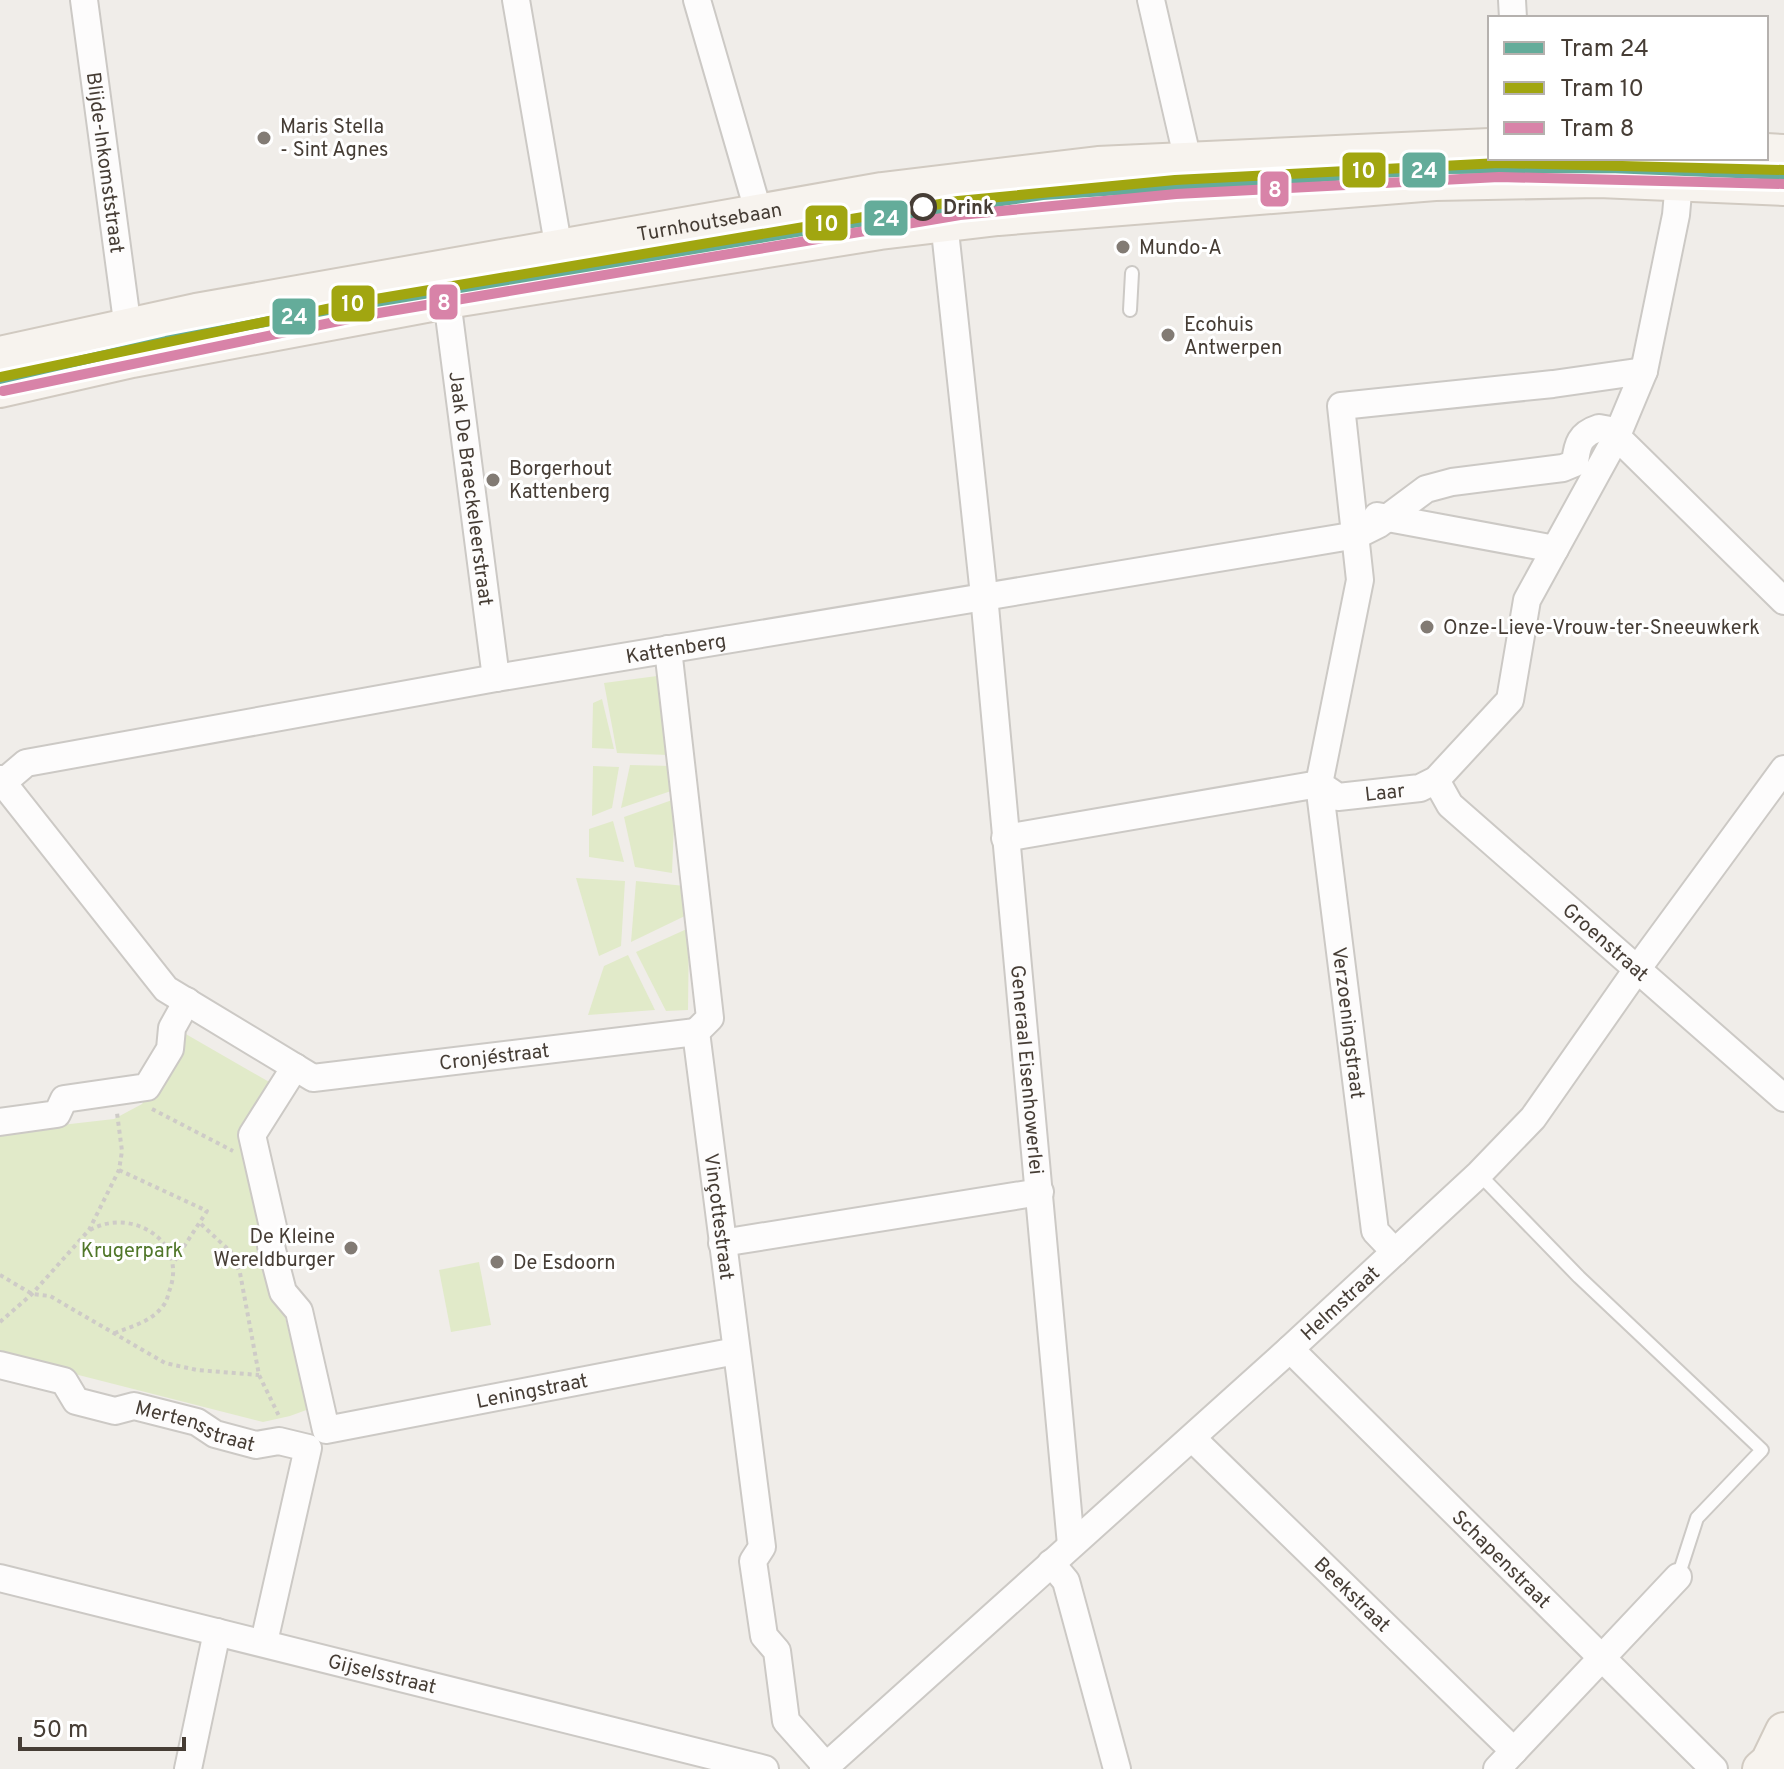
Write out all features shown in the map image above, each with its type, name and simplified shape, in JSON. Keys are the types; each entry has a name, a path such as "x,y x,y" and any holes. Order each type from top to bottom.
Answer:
{"main road":[{"name":"Turnhoutsebaan","path":"0,389 129,343 388,278 559,250 751,224 942,204 1131,213 1199,179 1479,155"},
{"name":"Turnhoutsebaan","path":"0,355 129,343 447,300 880,231 942,204 1071,167 1199,179 1679,181 1784,187"},
{"path":"1761,1769 1769,1762 1784,1731"}],"street":[{"name":"Blijde-Inkomststraat","path":"84,0 129,343"},
{"path":"516,0 559,250"},
{"path":"697,0 751,224"},
{"path":"1151,0 1199,179"},
{"path":"1436,780 1510,700 1527,600 1616,438 1644,371 1676,215 1679,181"},
{"path":"942,204 984,595"},
{"name":"Jaak De Braeckeleerstraat","path":"447,300 496,678"},
{"path":"1005,838 1319,784 1360,580 1341,406 1553,384 1644,371"},
{"path":"1356,523 1379,524 1426,489 1452,482 1563,468 1575,463 1578,442 1590,431 1605,429 1784,601"},
{"path":"1386,518 1555,549"},
{"name":"Kattenberg","path":"1,782 26,763 496,678 984,595 1356,523"},
{"name":"Generaal Eisenhowerlei","path":"984,595 1071,1545"},
{"name":"Vinçottestraat","path":"668,649 710,1018 696,1032 762,1547 753,1561 764,1636 777,1651 786,1721 824,1768"},
{"name":"Helmstraat","path":"824,1768 1290,1349 1479,1174 1533,1118 1784,769"},
{"name":"Laar","path":"1319,784 1338,797 1420,788 1436,780"},
{"name":"Groenstraat","path":"1436,780 1450,805 1784,1098"},
{"name":"Cronjéstraat","path":"1,782 166,989 313,1078 696,1032"},
{"name":"Verzoeningstraat","path":"1319,784 1375,1231 1395,1252"},
{"path":"0,1122 57,1114 64,1099 147,1087 170,1049 172,1028 187,1001"},
{"path":"264,1642 317,1439 299,1311 283,1292 271,1246 273,1227 252,1135 295,1067"},
{"path":"722,1243 1040,1192"},
{"name":"Schapenstraat","path":"1290,1349 1714,1769"},
{"name":"Leningstraat","path":"317,1439 736,1351"},
{"name":"Mertensstraat","path":"0,1365 64,1381 76,1401 115,1411 134,1406 197,1422 215,1434 256,1445 317,1439"},
{"name":"Beekstraat","path":"1192,1438 1506,1760"},
{"path":"1051,1563 1066,1581 1117,1769"},
{"path":"1506,1760 1678,1577"},
{"name":"Gijselsstraat","path":"0,1578 765,1769"},
{"path":"188,1769 217,1632"}],"lane":[{"path":"1559,160 1784,168"},
{"path":"1130,310 1132,273"},
{"path":"1479,1174 1579,1277 1762,1450 1697,1518 1678,1577"}],"path":[{"path":"117,1091 243,1156 256,1151"},
{"path":"0,1322 32,1294 89,1230 119,1170 122,1151 117,1091"},
{"path":"119,1170 207,1211 173,1263"},
{"path":"89,1230 117,1220 137,1224 151,1230 168,1250 173,1263 172,1283 164,1305 145,1322 115,1333"},
{"path":"201,1224 231,1252 240,1273 259,1375 281,1418 317,1439"},
{"path":"0,1275 32,1294 50,1296 165,1363 197,1370 259,1375"}],"green space":[{"path":"657,676 668,755 617,753 604,683"},
{"path":"602,699 614,749 592,748 593,703"},
{"path":"630,765 672,766 674,790 621,808"},
{"path":"593,766 619,767 612,808 592,816"},
{"path":"675,799 672,873 635,867 624,817"},
{"path":"613,821 624,862 589,857 589,829"},
{"path":"576,878 625,881 621,946 599,956"},
{"path":"636,881 685,886 689,914 631,942"},
{"path":"689,928 688,1010 666,1011 636,952"},
{"path":"628,955 655,1010 588,1015 604,966"},
{"name":"Krugerpark","path":"184,1033 271,1083 238,1137 309,1409 290,1416 263,1422 0,1355 0,1132 114,1119 142,1104"},
{"path":"479,1262 491,1325 451,1332 439,1270"}],"tram line":[{"name":"10","path":"0,377 370,300 958,201 1175,180 1499,163 1784,170"},
{"name":"24","path":"0,379 166,341 333,309 839,225 1043,195 1443,169 1609,168 1784,175"},
{"name":"8","path":"3,391 373,314 960,215 1176,194 1499,177 1784,184"}],"place":[{"name":"Maris Stella - Sint Agnes","path":"264,138"},
{"name":"Drink","path":"923,207"},
{"name":"Mundo-A","path":"1123,247"},
{"name":"Ecohuis Antwerpen","path":"1168,335"},
{"name":"Borgerhout Kattenberg","path":"493,480"},
{"name":"Onze-Lieve-Vrouw-ter-Sneeuwkerk","path":"1427,627"},
{"name":"De Kleine Wereldburger","path":"351,1248"},
{"name":"De Esdoorn","path":"497,1262"}]}
